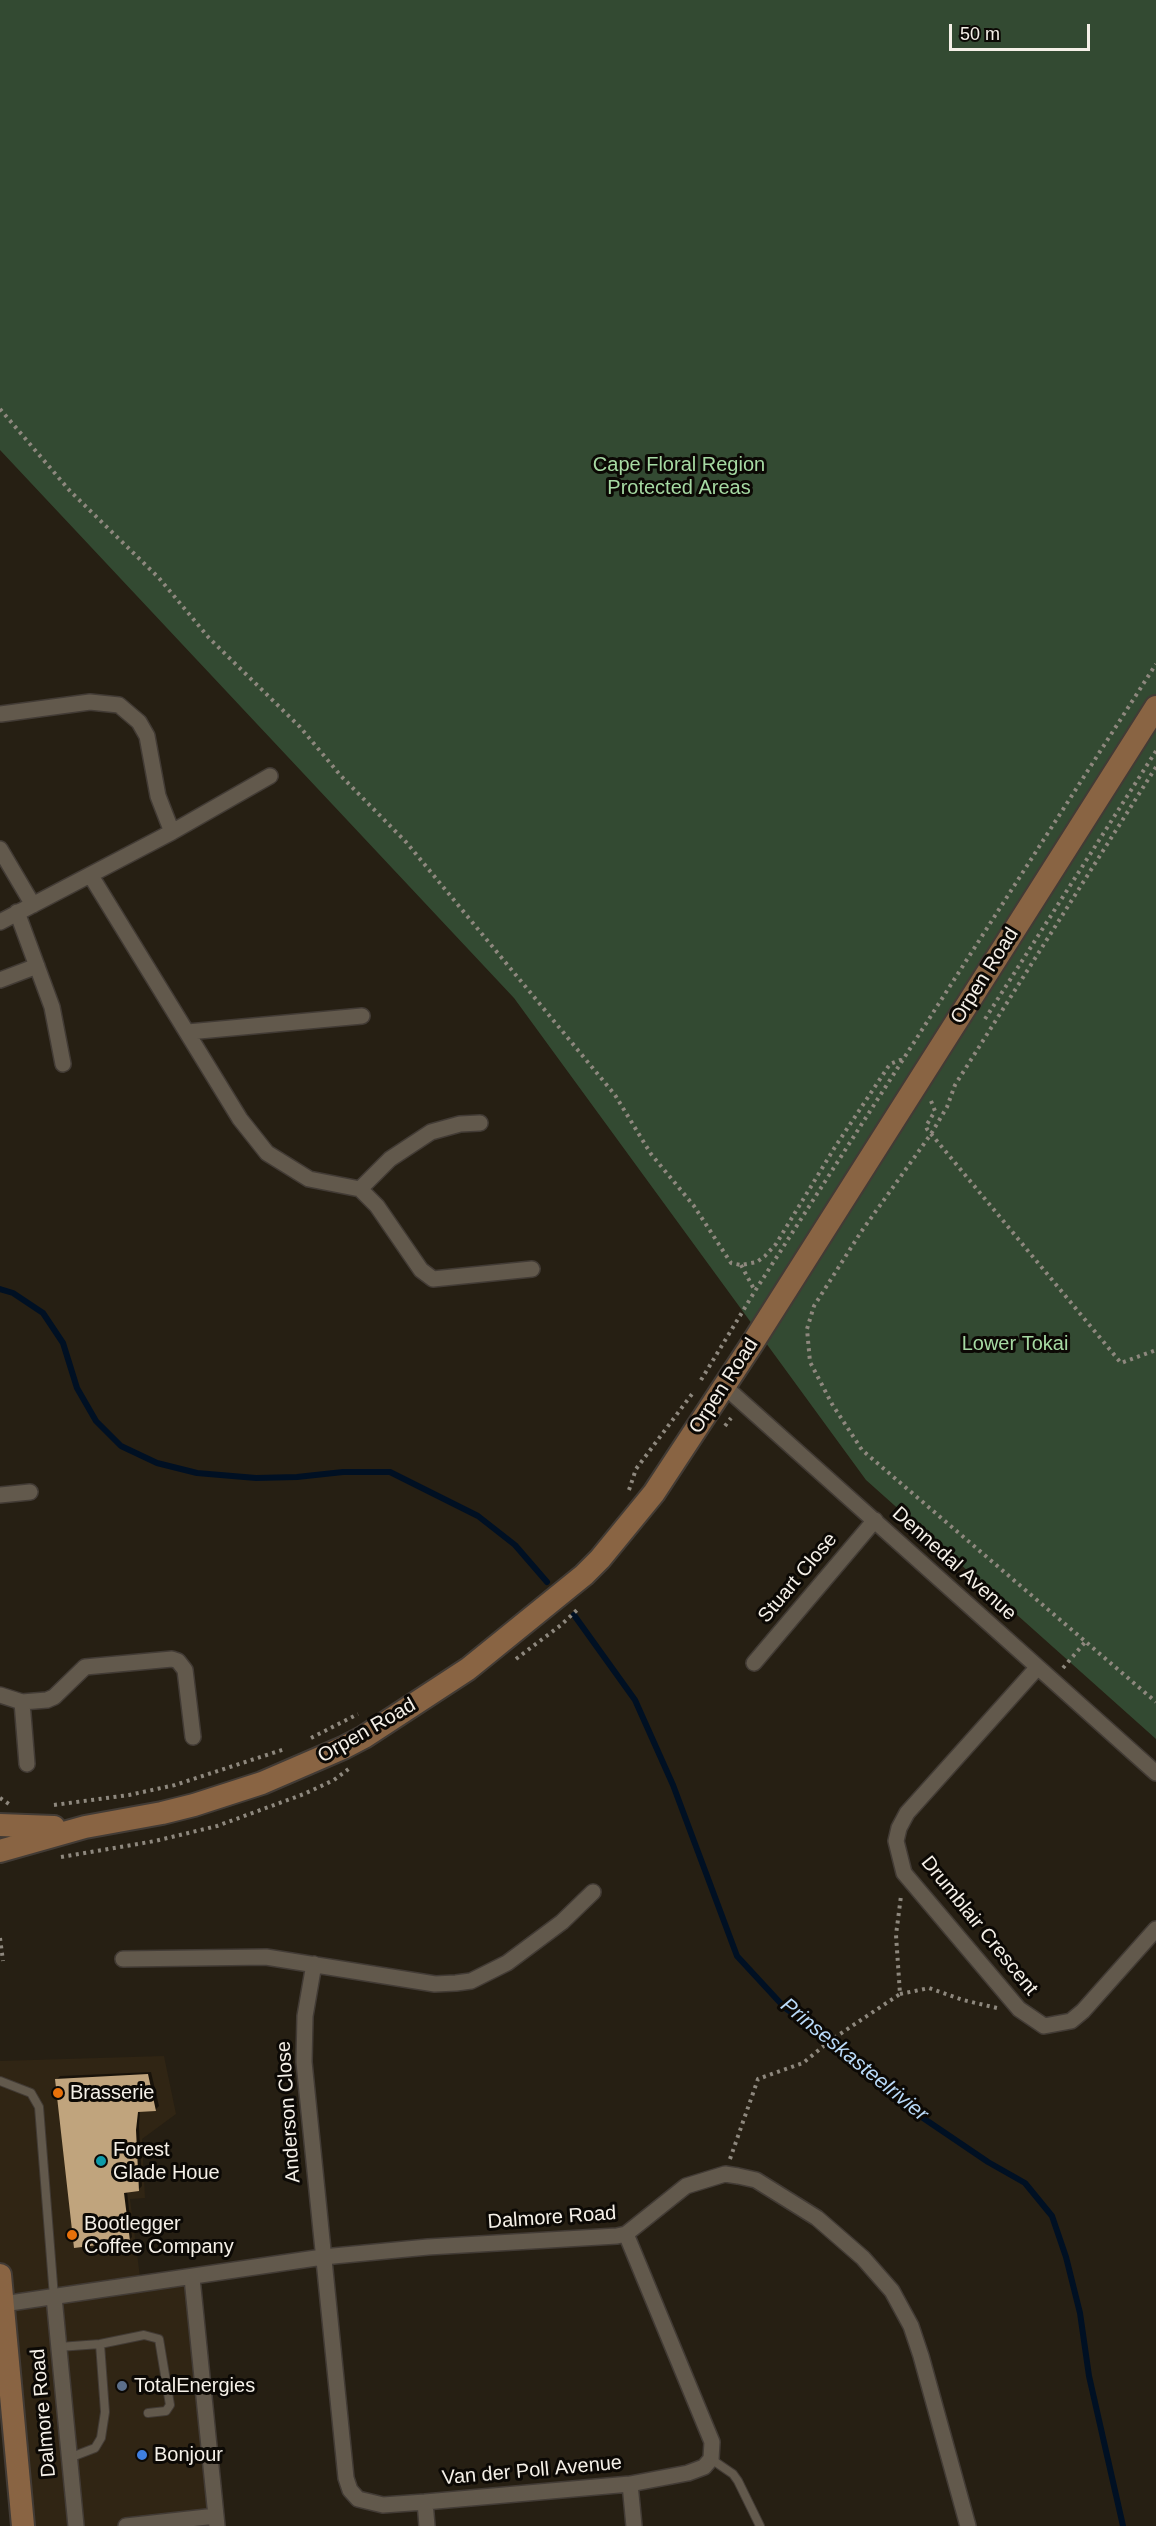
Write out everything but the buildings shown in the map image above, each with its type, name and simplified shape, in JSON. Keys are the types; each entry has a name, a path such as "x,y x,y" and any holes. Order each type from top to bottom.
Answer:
{"main road":[{"name":"Orpen Road","path":"0,1851 85,1827 144,1817 194,1805 289,1772 364,1737 468,1669 584,1575 654,1493 752,1344 1156,708"},
{"name":"Orpen Road","path":"0,1825 85,1827"},
{"path":"0,2275 3,2304 4,2386 23,2526"}],"street":[{"path":"1,714 90,702 119,705 139,722 147,736 158,796 172,832"},
{"path":"0,922 91,876 270,776"},
{"path":"0,849 33,905"},
{"path":"91,876 240,1119 267,1153 309,1179 360,1189 377,1206 421,1270 433,1279 531,1269"},
{"path":"17,912 52,1007 63,1064"},
{"path":"0,980 37,966"},
{"path":"188,1032 362,1016"},
{"path":"360,1189 390,1159 431,1132 460,1124 480,1123"},
{"name":"Dennedal Avenue","path":"723,1385 1156,1773"},
{"path":"0,1495 30,1492"},
{"name":"Stuart Close","path":"754,1663 875,1520"},
{"path":"0,1695 22,1702 39,1702 54,1697 85,1667 172,1659 178,1661 185,1670 193,1737"},
{"name":"Drumblair Crescent","path":"1037,1668 907,1813 898,1828 896,1841 904,1873 1019,2009 1044,2026 1071,2021 1156,1929"},
{"path":"22,1702 27,1764"},
{"path":"123,1959 266,1957 435,1984 471,1981 516,1956 562,1922 593,1892"},
{"name":"Anderson Close","path":"314,1964 305,2016 304,2051 323,2257"},
{"name":"Dalmore Road","path":"3,2304 323,2257 428,2247 601,2238 626,2234 686,2186 725,2174 756,2180 817,2218 862,2258 892,2291 911,2326 921,2356 968,2526"},
{"path":"626,2234 712,2442 711,2459"},
{"name":"Van der Poll Avenue","path":"323,2257 345,2470 350,2490 358,2499 375,2504 425,2502 630,2484 688,2473 704,2467 711,2459"},
{"path":"126,2526 217,2521 192,2278"},
{"name":"Dalmore Road","path":"54,2297 76,2526"},
{"path":"630,2484 634,2526"},
{"path":"425,2502 428,2526"}],"lane":[{"path":"0,2080 31,2093 39,2107 54,2297"},
{"path":"59,2347 100,2344 144,2335 159,2339 170,2405 166,2411 148,2413"},
{"path":"69,2458 95,2448 101,2438 105,2412 100,2344"},
{"path":"711,2459 733,2474 760,2526"}],"path":[{"path":"0,410 70,490 159,578 208,638 300,727 341,776 406,842 615,1095 651,1154 694,1206 731,1263 741,1265 756,1262 776,1244 835,1147 890,1064 900,1060 905,1063"},
{"path":"701,1381 755,1291 905,1063 1156,664"},
{"path":"1156,767 1004,1005 955,1086 948,1107 932,1134 861,1232 814,1306 807,1329 810,1362 832,1404 862,1450 1156,1702"},
{"path":"931,1101 935,1111 926,1126 1121,1363 1156,1350"},
{"path":"741,1265 755,1291"},
{"path":"626,1500 636,1469 695,1391"},
{"path":"1052,1681 1086,1641"},
{"path":"306,1740 364,1712"},
{"path":"47,1806 129,1796 175,1785 287,1748"},
{"path":"0,1798 15,1807"},
{"path":"900,1994 896,1935 904,1873"},
{"path":"0,1938 3,1961"},
{"path":"725,2174 758,2079 803,2062 831,2040 900,1994 929,1988 1002,2010"}],"shaded area":[{"path":"164,2056 176,2114 142,2139 145,2198 130,2199 141,2285 192,2278 216,2516 126,2526 23,2526 0,2275 0,2061"}],"green space":[{"name":"Cape Floral Region Protected Areas","path":"0,0 1156,0 1156,1739 866,1480 514,998 0,450"}],"waterway":[{"name":"Prinseskasteelrivier","path":"0,1289 13,1293 43,1313 63,1343 77,1388 96,1421 121,1446 157,1463 197,1473 256,1478 297,1477 343,1472 390,1472 478,1516 515,1545 547,1582"},
{"name":"Prinseskasteelrivier","path":"574,1615 635,1700 673,1785 737,1956 785,2008 840,2046 895,2099 988,2162 1025,2183 1052,2216 1066,2257 1080,2313 1089,2376 1123,2526"}],"place":[{"name":"Brasserie","path":"58,2093"},
{"name":"Forest Glade Houe","path":"101,2161"},
{"name":"Bootlegger Coffee Company","path":"72,2235"},
{"name":"TotalEnergies","path":"122,2386"},
{"name":"Bonjour","path":"142,2455"}],"park label":[{"name":"Lower Tokai","path":"1015,1344"}]}
